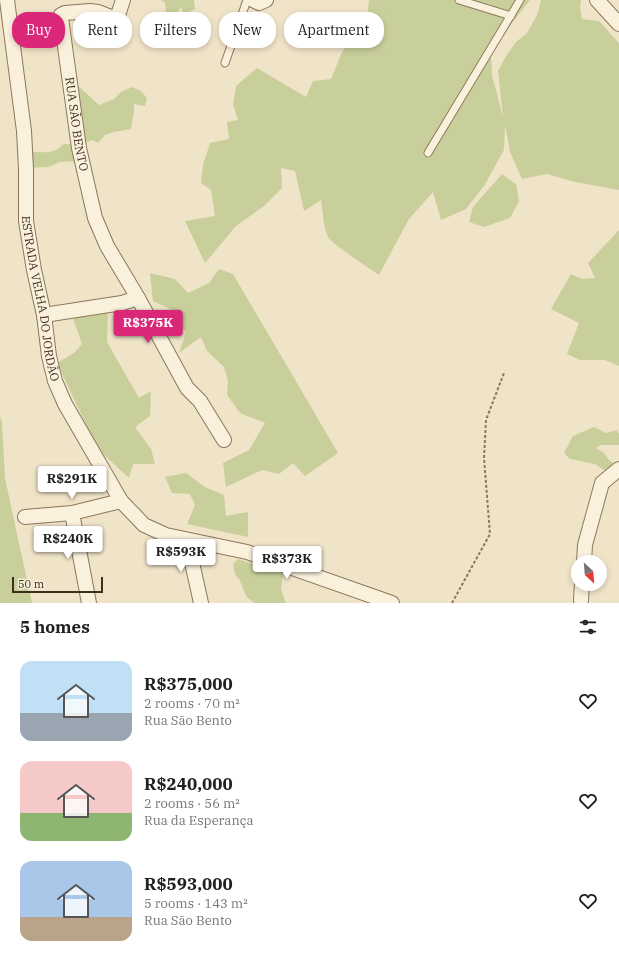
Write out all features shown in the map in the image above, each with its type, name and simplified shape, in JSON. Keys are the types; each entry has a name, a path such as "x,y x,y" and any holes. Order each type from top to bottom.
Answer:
{"street":[{"name":"ESTRADA VELHA DO JORDÃO","path":"7,0 24,131 26,221 34,270 44,315 49,356 55,380 65,404 121,501 144,525 166,535 247,552 392,603"},
{"name":"RUA SÃO BENTO","path":"124,0 118,15 114,17 90,11 65,13 61,15 79,148 95,218 107,246 138,298 187,388 200,401 224,440"},
{"path":"253,0 259,3 266,0"},
{"path":"597,0 619,24"},
{"path":"44,315 122,303 138,298"},
{"path":"584,555 585,545 602,483 619,469"},
{"path":"25,517 72,513 121,501"},
{"path":"72,513 89,603"},
{"path":"187,540 202,602"},
{"path":"581,600 582,591"}],"lane":[{"path":"225,63 247,0"},
{"path":"459,0 511,16"},
{"path":"428,153 520,0"}],"path":[{"path":"452,603 490,534 484,458 486,420 504,374"}],"green space":[{"path":"161,0 194,0 195,9 188,12 183,12 181,7 178,12 166,12 165,3"},
{"path":"369,0 530,0 512,23 491,56 492,75 503,117 498,71 516,42 527,33 537,15 541,0 581,0 580,8 582,19 599,21 619,43 619,190 575,182 547,174 522,179 510,152 505,125 504,150 484,186 466,209 441,220 433,192 409,219 379,275 344,251 328,237 324,224 321,200 304,211 295,171 281,168 282,188 264,206 236,226 205,263 185,221 215,216 211,190 201,183 203,165 210,143 229,139 227,122 238,120 233,104 236,86 257,68 306,97 313,81 331,79 345,48 384,48 384,12 368,11"},
{"path":"76,84 99,105 114,99 121,92 132,87 141,91 147,98 145,106 134,104 131,129 105,135 98,143 92,140 85,143"},
{"path":"64,144 75,144 78,161 60,162 48,167 29,168 28,152 51,152 60,148"},
{"path":"502,174 516,184 519,201 510,218 484,227 469,222 473,207"},
{"path":"619,230 619,366 605,360 580,360 567,354 579,323 551,309 571,274 582,279 595,278 588,263"},
{"path":"219,269 233,274 338,453 305,476 293,463 279,474 262,470 226,487 223,463 249,450 265,423 240,413 227,395 228,381 224,367 207,351 201,337 179,353 186,332 176,322 170,309 153,301 150,273 175,279 188,293 209,283"},
{"path":"108,312 107,342 139,398 151,391 150,416 135,427 151,449 155,464 133,464 129,478 104,455 90,433 57,363 74,353 82,344 72,316"},
{"path":"0,416 2,422 5,478 32,603 0,603"},
{"path":"594,427 606,433 617,430 619,434 619,445 601,445 596,448 603,452 609,460 615,464 614,477 595,464 570,459 564,453 573,436"},
{"path":"186,473 205,487 224,495 226,516 248,512 248,537 187,524 195,505 190,494 172,493 165,477"},
{"path":"238,559 283,574 281,589 286,603 254,603 246,596 240,581 235,574 233,564"}]}
